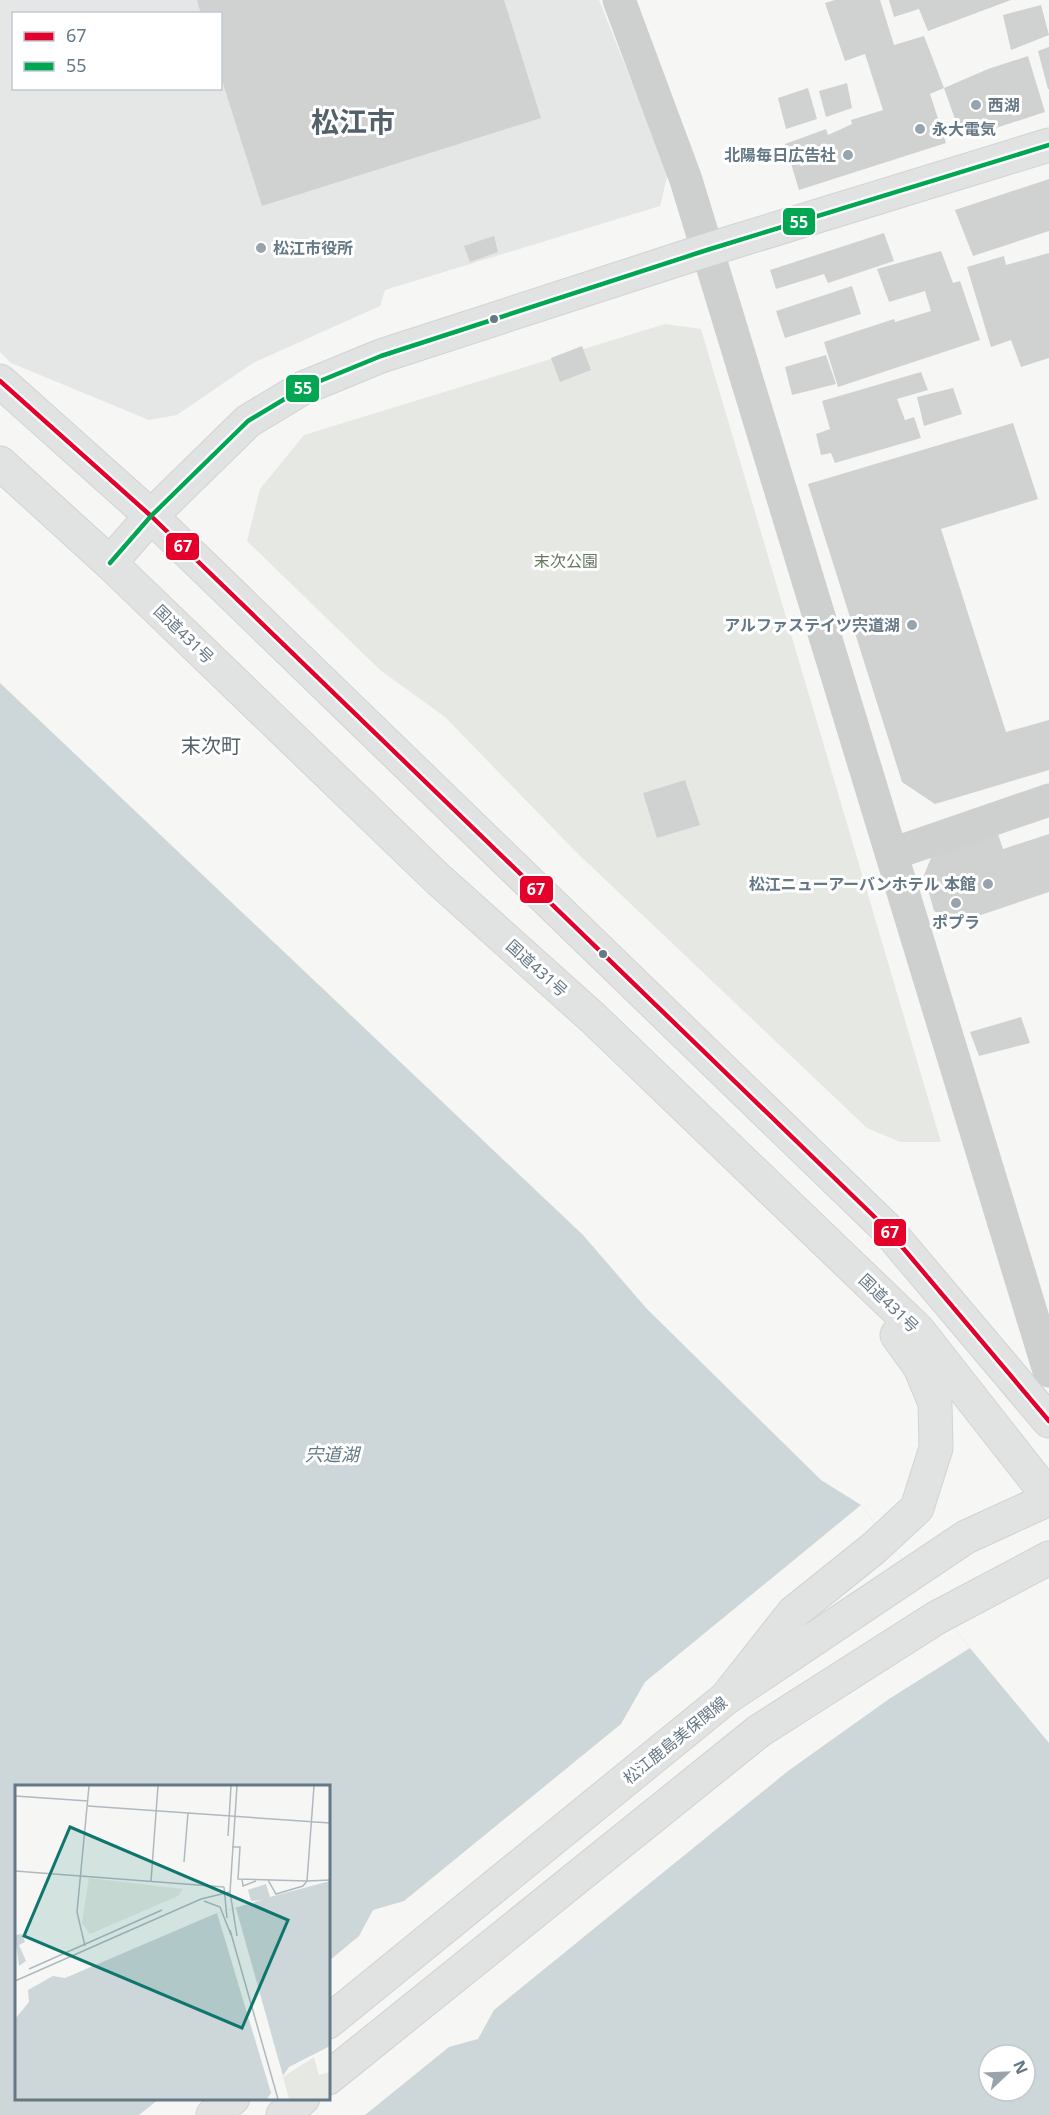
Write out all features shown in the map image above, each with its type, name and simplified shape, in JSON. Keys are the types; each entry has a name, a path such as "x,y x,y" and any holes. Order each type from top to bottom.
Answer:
{"main road":[{"path":"110,563 151,516 248,421 303,388 381,356 707,250 1049,145"},
{"path":"0,381 151,516 887,1229 1049,1421"},
{"name":"国道431号","path":"0,463 110,563 438,879 593,1018 918,1330 1049,1498"},
{"path":"726,1698 793,1613 874,1548 917,1508 936,1448 935,1402 920,1367 856,1270"},
{"name":"松江鹿島美保関線","path":"330,2020 726,1698 903,1577 966,1537 1049,1498"},
{"path":"330,2076 759,1731 936,1618 1049,1558"},
{"path":"213,2115 231,2100"},
{"path":"283,2115 301,2100"}],"street":[{"path":"619,0 686,180 892,854 978,1145 1049,1371"},
{"path":"892,854 1049,800"}],"shaded area":[{"name":"松江市役所","path":"0,0 599,0 668,173 660,206 385,290 380,306 253,363 177,415 149,420 11,363 0,352"}],"green space":[{"name":"末次公園","path":"665,324 701,329 941,1142 900,1142 867,1128 576,852 445,717 380,670 247,541 260,489 304,435"}],"water":[{"name":"宍道湖","path":"0,683 583,1235 647,1309 821,1480 861,1505 970,1648 1049,1743 1049,2115 0,2115"}],"pier":[{"path":"861,1505 970,1648 889,1699 788,1771 494,2010 478,2039 449,2047 365,2115 139,2115 158,2100 330,2100 330,1960 359,1936 373,1910 404,1901 621,1724 645,1682"}],"building":[{"path":"197,0 504,0 541,118 262,206 222,80 222,12 200,12"},
{"path":"835,0 880,0 894,45 924,36 944,88 930,94 946,143 799,190 785,144 826,129 828,135 852,124 851,120 883,110 865,54 845,61 825,3"},
{"path":"889,0 1011,0 928,31 919,9 894,17"},
{"path":"1041,5 1049,35 1011,50 1003,15"},
{"path":"1049,47 1049,89 1048,89 1038,51"},
{"path":"1028,56 1045,112 962,139 944,88 988,69"},
{"path":"847,83 852,108 826,117 819,91"},
{"path":"808,88 817,119 786,129 778,98"},
{"path":"1049,179 1049,231 973,256 955,210"},
{"path":"884,233 894,261 828,283 824,274 776,289 770,270"},
{"path":"494,236 498,252 470,262 464,246"},
{"path":"941,251 953,283 960,281 980,340 838,387 824,342 894,319 895,322 931,311 925,291 889,302 877,269"},
{"path":"1049,253 1049,358 1021,367 1011,340 991,347 967,267 1004,256 1006,265"},
{"path":"852,286 861,314 785,338 776,311"},
{"path":"582,346 591,370 560,382 551,358"},
{"path":"826,355 836,384 792,395 785,367"},
{"path":"921,372 928,390 897,399 905,420 914,417 921,438 835,463 831,453 821,455 816,434 830,429 822,401"},
{"path":"953,388 962,414 924,426 917,397"},
{"name":"アルファステイツ宍道湖","path":"1013,423 1038,499 941,529 1006,732 1049,720 1049,770 935,804 902,782 808,484"},
{"path":"685,780 700,825 657,838 643,793"},
{"name":"松江ニューアーバンホテル 本館","path":"998,834 1003,849 1049,834 1049,892 957,923 934,911 924,875 933,853"},
{"path":"1021,1017 1030,1043 979,1056 970,1032"}],"transit line":[{"name":"55","path":"110,563 151,516 248,421 303,388 381,356 707,250 1049,145"},
{"name":"67","path":"0,381 151,516 887,1229 1049,1421"}],"place":[{"name":"西湖","path":"976,105"},
{"name":"永大電気","path":"920,129"},
{"name":"北陽毎日広告社","path":"848,155"},
{"name":"松江市役所","path":"261,248"},
{"name":"アルファステイツ宍道湖","path":"912,625"},
{"name":"松江ニューアーバンホテル 本館","path":"988,884"},
{"name":"ポプラ","path":"956,903"}],"district":[{"name":"松江市","path":"353,121"},
{"name":"末次町","path":"211,745"}]}
